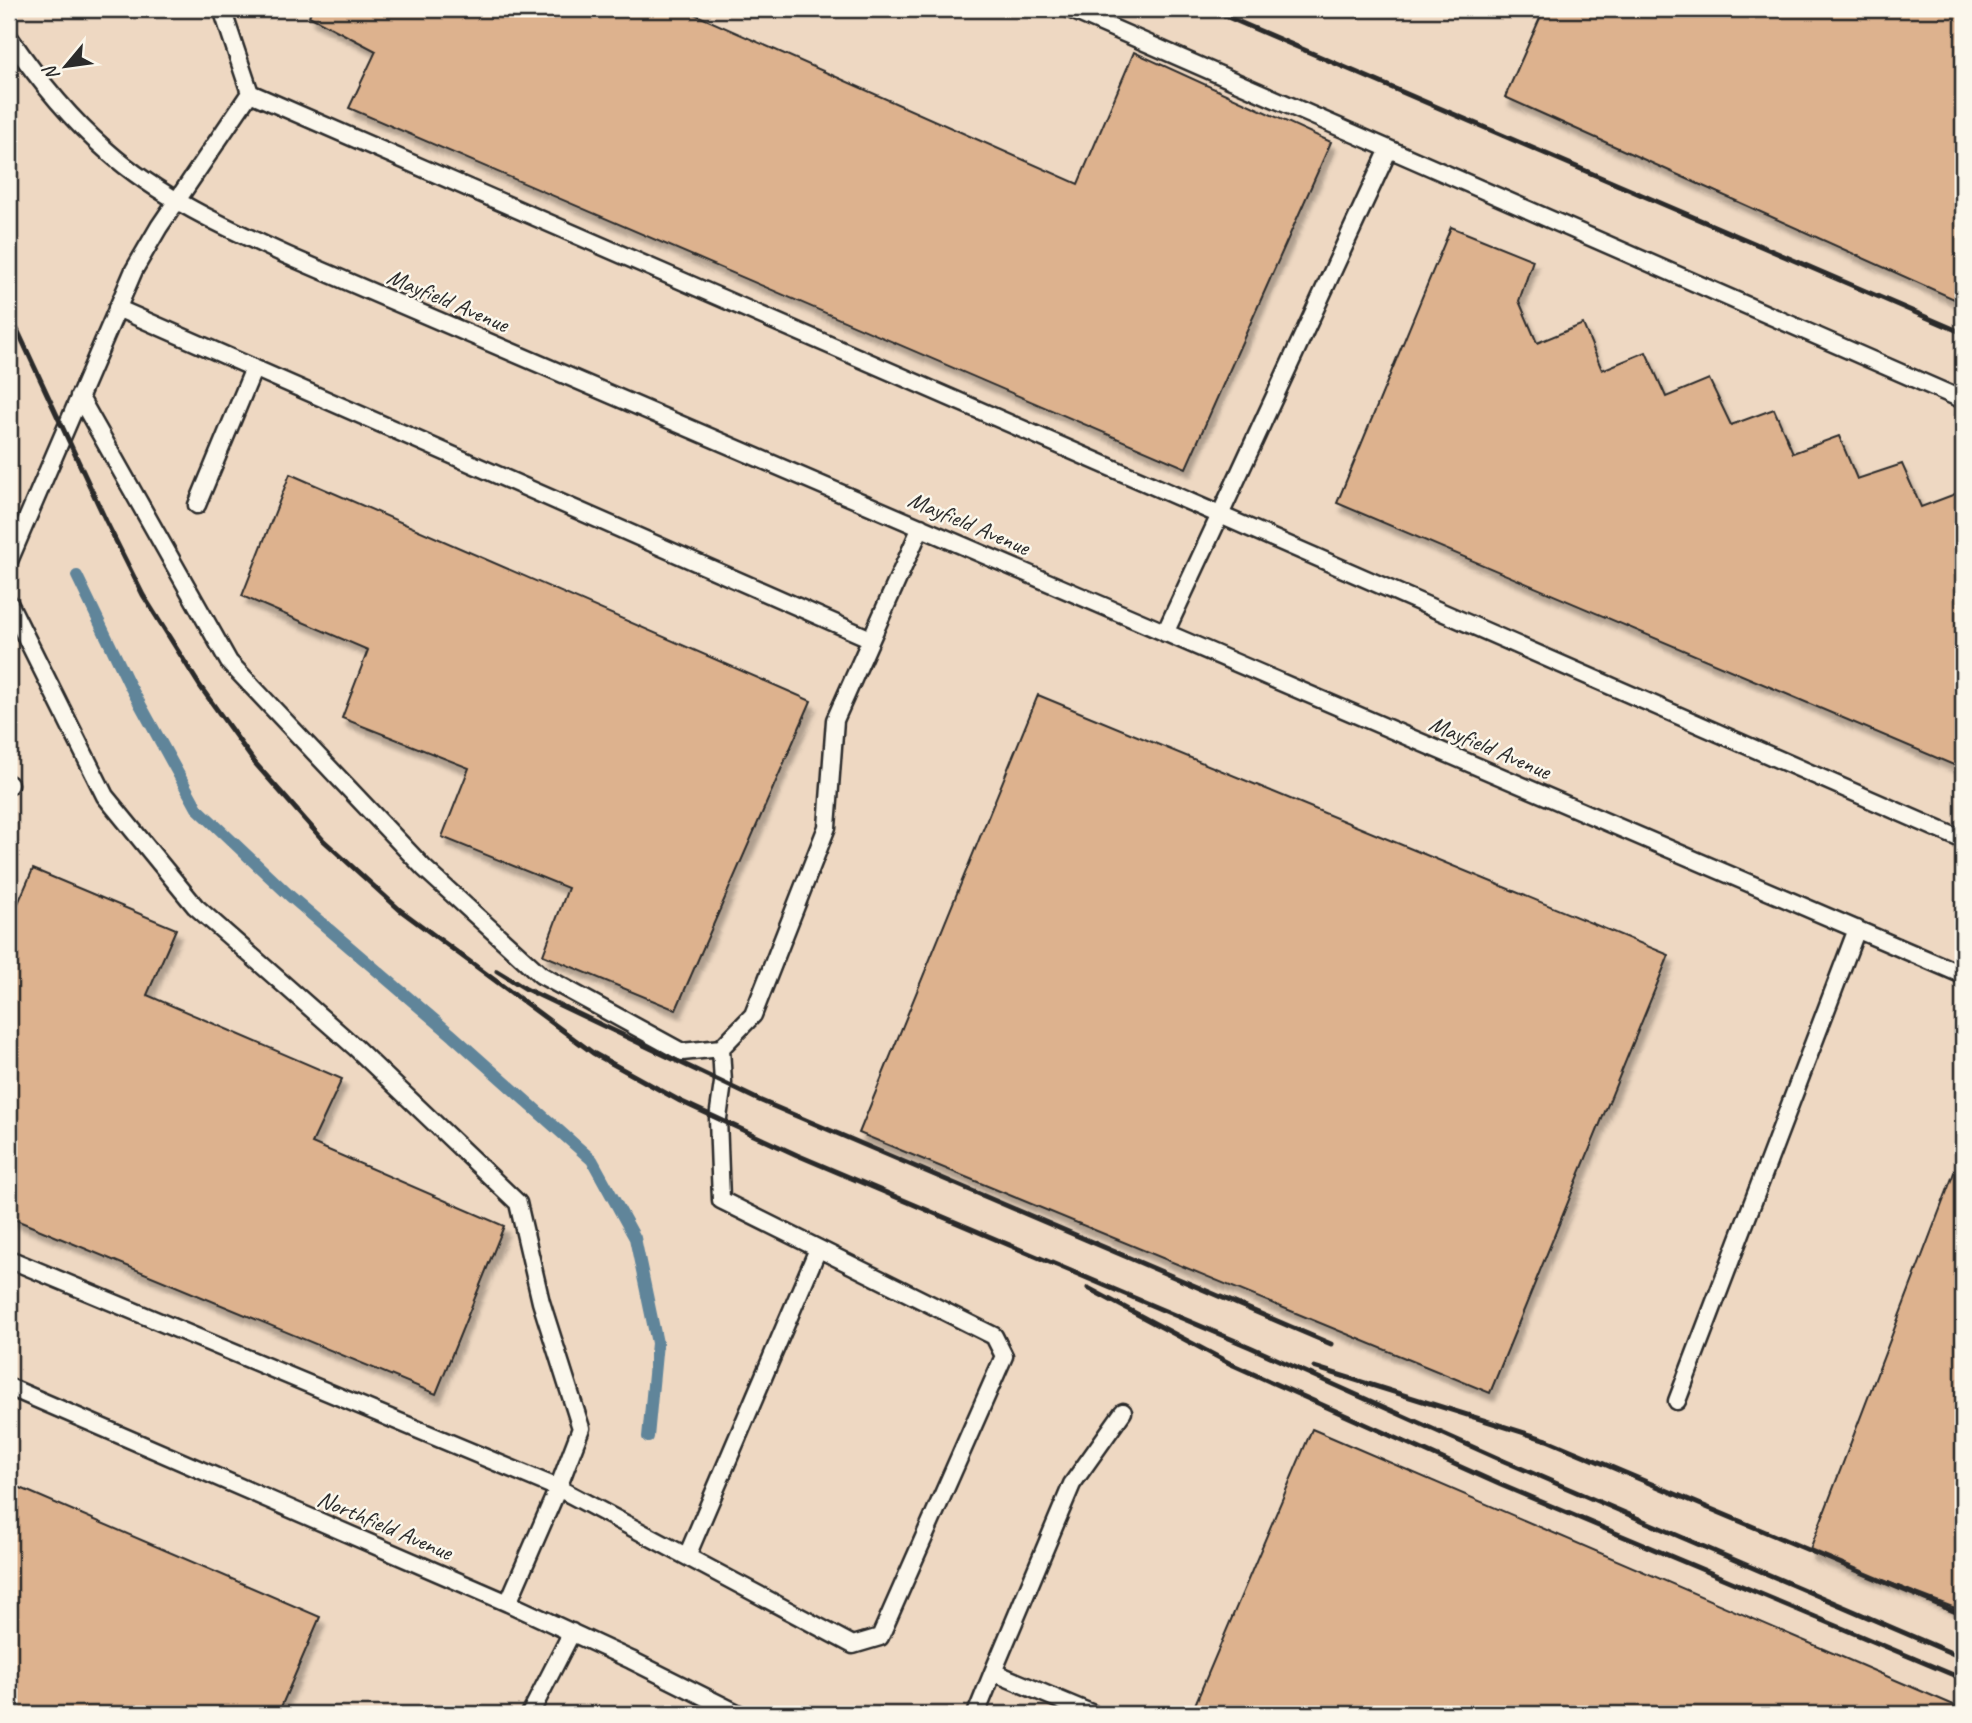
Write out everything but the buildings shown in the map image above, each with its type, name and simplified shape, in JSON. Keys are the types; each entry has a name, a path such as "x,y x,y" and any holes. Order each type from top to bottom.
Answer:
{"lane":[{"path":"222,9 250,93 1963,840"},
{"path":"1069,9 1963,400"},
{"name":"Mayfield Avenue","path":"9,37 48,90 89,134 123,165 212,220 295,259 1963,975"},
{"path":"9,561 140,259 176,200 250,93"},
{"path":"1165,633 1389,149"},
{"path":"117,308 871,639"},
{"path":"197,505 254,368"},
{"path":"79,396 229,662 424,868 541,975 682,1052 721,1048 753,1015 827,827 835,720 921,527"},
{"path":"9,603 105,796 195,906 356,1048 519,1203 541,1302 581,1428 508,1603"},
{"path":"1677,1401 1857,929"},
{"path":"9,1259 558,1488 853,1645 880,1637 1004,1356 994,1336 721,1200 718,1118 723,1083 721,1048"},
{"path":"687,1556 818,1249"},
{"name":"Northfield Avenue","path":"9,1387 508,1603 739,1714"},
{"path":"976,1714 1072,1484 1123,1412"},
{"path":"530,1714 572,1632"},
{"path":"993,1672 1093,1714"}],"shaded area":[{"path":"9,9 1963,9 1963,1714 9,1714"}],"waterway":[{"path":"77,576 130,686 197,808 290,896 592,1160 635,1238 657,1343 648,1437"}],"railway":[{"path":"1209,9 1963,333"},
{"path":"9,312 143,595 200,686 255,763 323,840 400,910 593,1053 680,1101 797,1155 1250,1347 1504,1461 1963,1658"},
{"path":"497,971 526,989 759,1100 1331,1344"},
{"path":"1088,1288 1231,1364 1501,1485 1963,1679"},
{"path":"1314,1367 1547,1440 1963,1615"}]}
